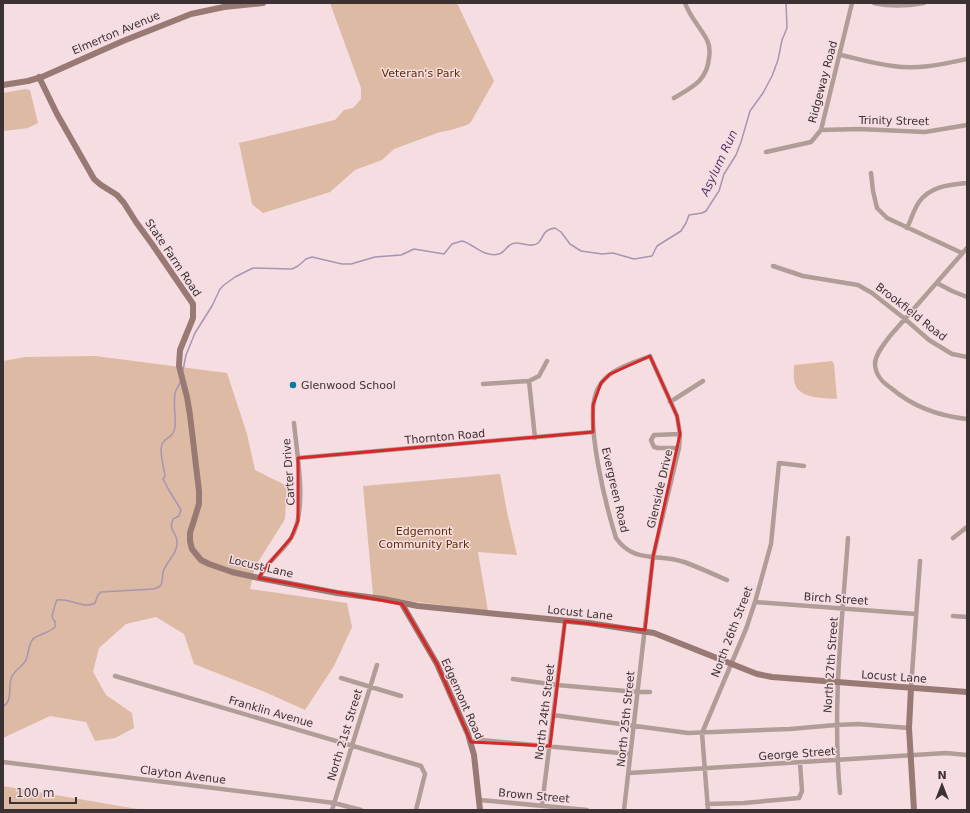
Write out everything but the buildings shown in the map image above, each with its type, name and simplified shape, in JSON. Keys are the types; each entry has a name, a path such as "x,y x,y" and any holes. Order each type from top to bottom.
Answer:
{"street":[{"name":"Elmerton Avenue","path":"3,85 28,81 39,77 207,6 263,3"},
{"path":"674,98 690,88 704,76 708,69 710,50 707,41 691,17 685,3"},
{"name":"Ridgeway Road","path":"766,152 811,142 821,130 852,3"},
{"path":"874,3 886,6 908,6 924,3"},
{"path":"840,55 894,67 934,66 967,59"},
{"name":"State Farm Road","path":"39,77 57,114 94,178 101,185 117,195 124,203 193,304 193,318 180,350 179,359 180,372 190,415 199,491 199,504 190,533 192,549"},
{"name":"Trinity Street","path":"821,130 858,129 925,132 967,125"},
{"path":"871,173 873,191 878,208 887,218 962,253"},
{"path":"907,228 919,202 931,190 945,186 967,183"},
{"path":"967,248 879,350 875,364 879,379 901,397 917,405 954,418 967,419"},
{"name":"Brookfield Road","path":"773,266 803,276 858,285 872,293 929,340 952,354 967,357"},
{"path":"937,283 952,292 967,298"},
{"name":"Glenside Drive","path":"645,630 653,557 679,448 680,434 677,416 650,356"},
{"name":"Evergreen Road","path":"650,356 610,374 601,383 596,392 593,405 593,432 596,455 616,538 622,546 633,554 682,561 727,580"},
{"path":"483,384 529,382 539,376 547,361"},
{"path":"670,402 703,381"},
{"path":"529,382 535,438"},
{"name":"Carter Drive","path":"259,578 264,569 291,538 298,521 301,501 294,423"},
{"name":"Thornton Road","path":"298,458 593,432"},
{"path":"679,448 654,447 651,440 654,435 680,434"},
{"name":"North 26th Street","path":"708,810 702,733 746,629 755,602 771,544 779,464 804,466"},
{"path":"953,538 967,527"},
{"name":"North 27th Street","path":"840,793 836,725 848,538"},
{"name":"Locust Lane","path":"192,549 201,560 209,564 259,578 337,594 383,599 402,604 645,630 757,674 772,678 967,692"},
{"path":"914,810 909,728 920,561"},
{"name":"Birch Street","path":"755,602 916,614"},
{"name":"Edgemont Road","path":"402,604 437,664 471,742 480,800 480,810"},
{"path":"953,616 967,617"},
{"name":"North 24th Street","path":"542,805 565,621"},
{"name":"North 25th Street","path":"624,810 645,630"},
{"name":"North 21st Street","path":"332,810 377,665"},
{"name":"Franklin Avenue","path":"115,676 421,766 425,774 416,810"},
{"path":"341,678 370,685 401,696"},
{"path":"513,679 557,685 650,692"},
{"path":"553,716 688,733 790,729 858,724 909,728"},
{"path":"471,742 481,740 630,754"},
{"name":"George Street","path":"629,773 946,753 967,755"},
{"name":"Clayton Avenue","path":"3,762 334,803 361,810"},
{"path":"708,804 744,803 799,798 802,791 800,763"},
{"name":"Brown Street","path":"480,800 587,810"}],"highlighted area":[{"path":"650,356 677,416 680,434 653,557 645,630 565,621 550,746 471,742 437,664 402,604 259,578 264,569 291,538 298,521 298,458 593,432 593,405 601,383 610,374"}],"green space":[{"name":"Veteran's Park","path":"330,3 457,3 494,81 471,122 467,125 440,132 394,149 382,160 355,170 330,192 263,213 252,204 239,143 335,120 344,110 353,108 361,99 361,88"},
{"path":"25,89 30,90 38,123 28,128 3,131 3,93"},
{"path":"95,356 227,373 247,434 255,470 287,486 285,519 255,567 250,589 347,603 352,627 334,666 305,710 265,692 194,664 184,634 156,617 126,624 99,648 93,672 106,695 132,713 134,728 115,738 95,741 86,722 50,716 3,738 3,361 25,357"},
{"path":"832,361 834,364 837,399 813,397 802,393 798,389 794,379 794,365"},
{"name":"Edgemont Community Park","path":"500,474 517,555 478,552 488,611 373,595 363,486"},
{"path":"3,786 143,810 3,810"}],"waterway":[{"name":"Asylum Run","path":"183,370 186,355 195,333 212,306 220,289 235,277 253,268 292,269 306,259 312,257 342,264 351,264 375,257 401,255 414,249 444,254 452,244 462,241 484,252 494,255 501,253 513,243 530,245 536,244 548,230 555,228 561,232 570,244 581,251 602,254 613,253 634,259 652,256 657,246 681,231 689,215 706,211 719,191 724,174 736,155 750,111 763,93 778,60 782,40 787,28 786,3"},
{"name":"Asylum Run","path":"3,707 9,698 12,676 26,660 31,641 55,627 55,621 52,616 57,600 67,600 90,605 95,603 101,592 153,589 161,585 163,572 176,550 177,538 172,529 172,523 173,519 179,516 181,510 163,479 165,476 161,452 162,444 173,434 174,431 175,393 180,382"}],"place":[{"name":"Glenwood School","path":"293,385"}]}
